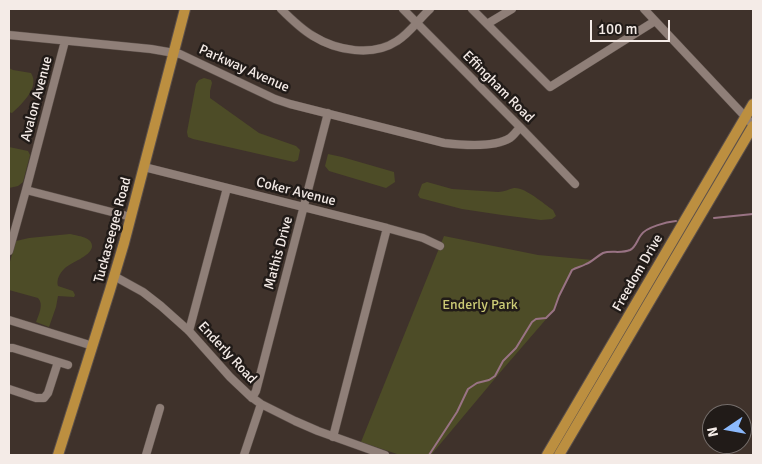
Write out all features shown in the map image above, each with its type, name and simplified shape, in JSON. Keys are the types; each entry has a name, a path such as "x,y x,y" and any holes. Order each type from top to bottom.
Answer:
{"main road":[{"name":"Tuckaseegee Road","path":"58,455 131,217 185,9"},
{"name":"Freedom Drive","path":"548,455 753,104"},
{"name":"Freedom Drive","path":"557,455 638,322 753,125"},
{"path":"638,322 640,308 652,288 652,285 648,282"},
{"path":"557,455 554,451 573,419 577,405"}],"street":[{"path":"281,9 305,31 319,40 334,46 359,50 378,49 399,40 430,9"},
{"name":"Effingham Road","path":"403,9 575,184"},
{"path":"472,9 550,87 655,20"},
{"path":"487,24 512,9"},
{"path":"644,9 753,125"},
{"name":"Parkway Avenue","path":"9,35 150,49 183,55 276,99 432,141 467,145 491,144 504,141 515,134 520,127"},
{"name":"Avalon Avenue","path":"9,251 66,41"},
{"name":"Mathis Drive","path":"252,398 256,391 328,113"},
{"name":"Coker Avenue","path":"144,167 387,228 423,238 440,246"},
{"path":"189,331 227,188"},
{"path":"26,190 131,217"},
{"path":"332,437 338,421 387,228"},
{"name":"Enderly Road","path":"114,276 143,292 189,331 230,377 261,404 332,437 385,455"},
{"path":"9,320 92,346"},
{"path":"9,348 68,365"},
{"path":"9,389 36,398 44,398 48,393 58,362"},
{"path":"244,455 261,404"},
{"path":"146,455 160,408"},
{"path":"354,455 356,446"}],"green space":[{"path":"9,68 31,73 33,78 32,89 29,95 12,113 9,112"},
{"path":"204,78 211,80 212,83 210,98 259,133 296,146 300,150 298,160 294,162 188,137 187,132 196,84"},
{"path":"9,147 28,151 30,155 23,182 18,186 9,188"},
{"path":"328,154 394,172 395,182 386,188 329,171 325,166"},
{"path":"427,182 452,189 502,192 518,188 540,200 553,210 556,216 552,219 541,220 502,215 462,209 420,198 418,195 422,184"},
{"path":"70,234 88,239 92,247 88,254 67,266 60,275 58,286 73,291 75,295 74,297 58,296 49,327 36,322 41,306 38,298 9,290 9,265 16,241"},
{"name":"Enderly Park","path":"444,236 538,255 593,260 586,265 572,270 554,310 431,455 400,455 361,442"}],"waterway":[{"path":"714,218 753,214"},
{"path":"429,455 457,412 468,389 477,383 489,380 495,376 503,361 516,348 532,322 536,319 546,318 554,310 572,270 588,263 603,253 630,250 647,230 676,221"}]}
